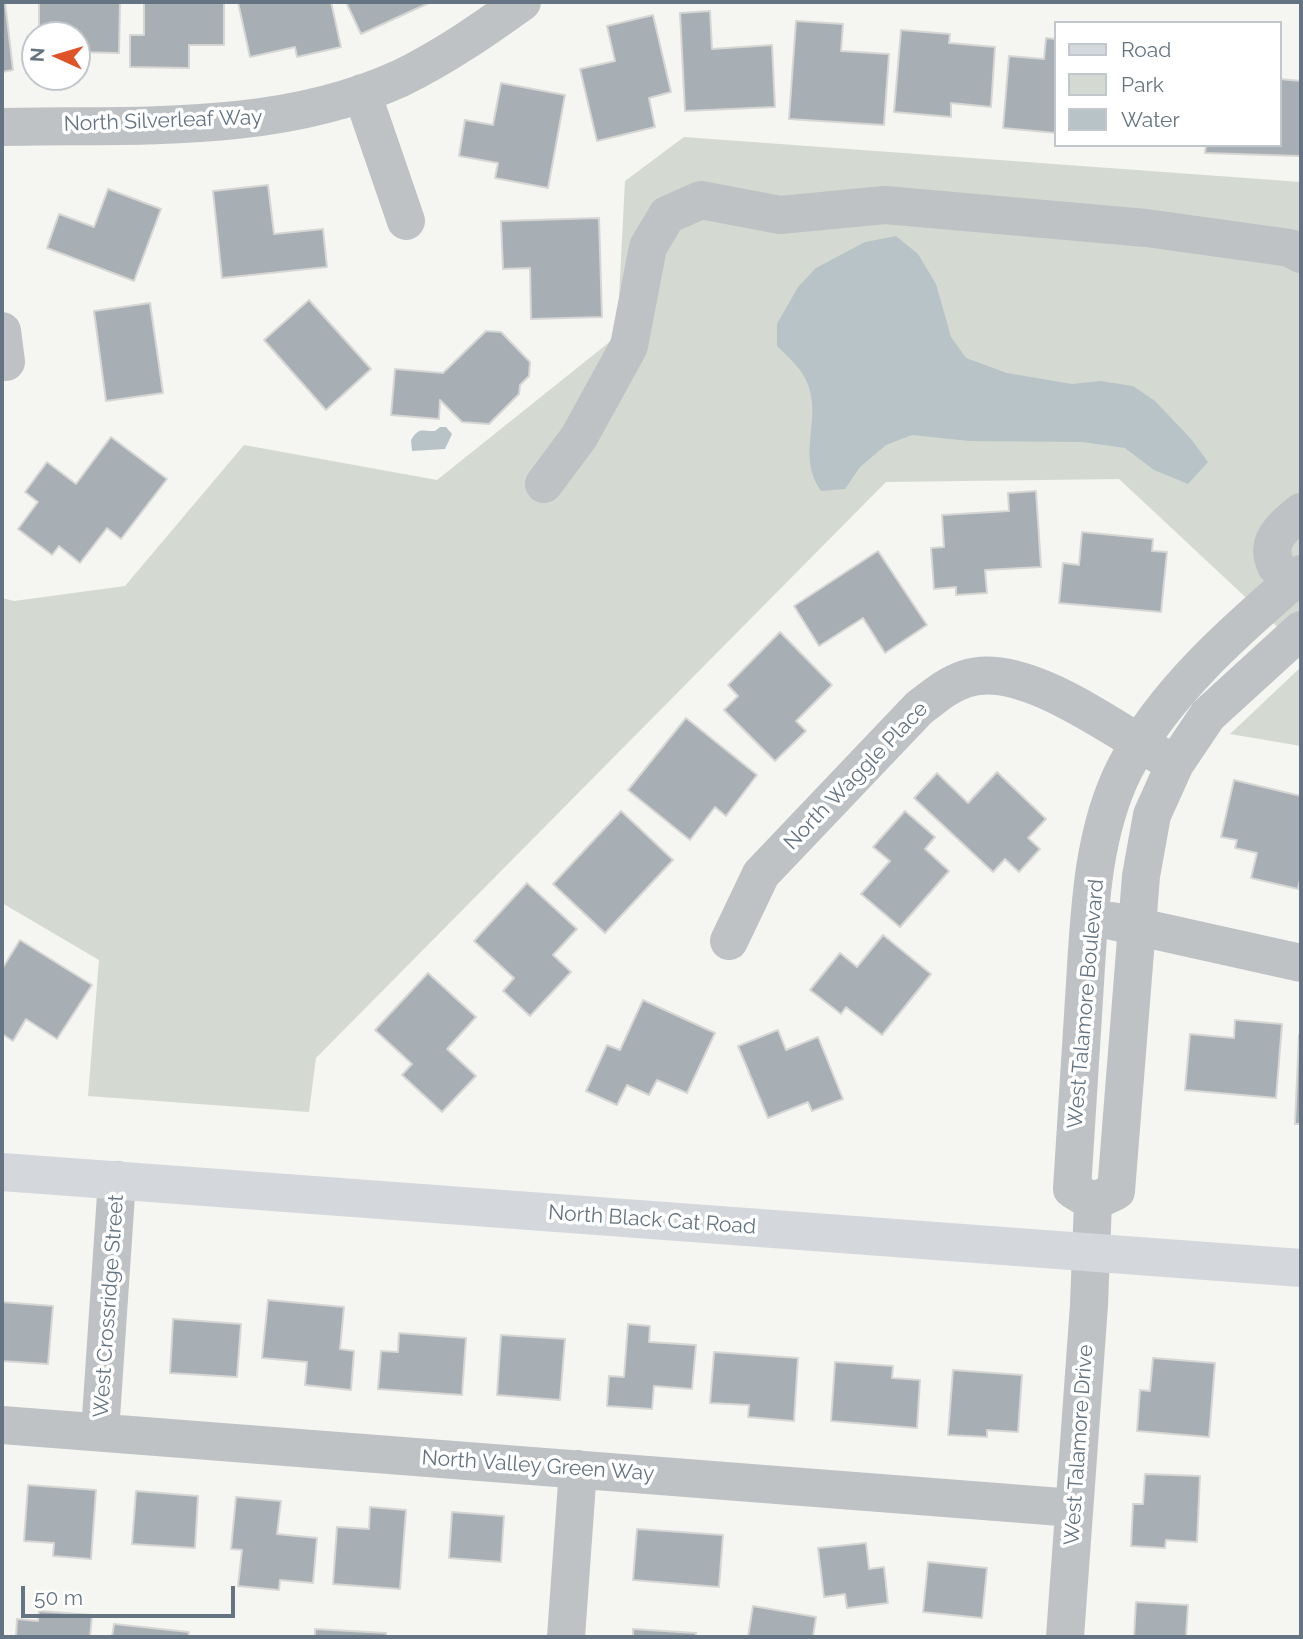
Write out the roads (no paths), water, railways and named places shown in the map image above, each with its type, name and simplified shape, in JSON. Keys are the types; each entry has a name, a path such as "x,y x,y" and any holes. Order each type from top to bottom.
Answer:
{"main road":[{"name":"North Black Cat Road","path":"2,1172 1301,1268"}],"street":[{"name":"North Silverleaf Way","path":"2,127 238,121 275,116 362,93 443,56 522,2"},
{"path":"362,93 406,220"},
{"path":"544,484 579,437 629,346 648,247 667,215 701,200 780,215 885,205 1146,228 1290,248 1301,254"},
{"path":"1288,570 1270,555 1276,532 1301,512"},
{"name":"West Talamore Boulevard","path":"1288,570 1179,690 1124,770 1111,804 1089,916 1072,1189 1093,1202 1116,1191 1141,876 1153,815 1175,764 1208,715 1301,630"},
{"name":"North Waggle Place","path":"729,942 761,874 919,708 949,685 967,678 991,675 1014,679 1048,692 1175,764"},
{"path":"1089,916 1301,963"},
{"name":"West Crossridge Street","path":"100,1432 117,1180"},
{"path":"1091,1253 1093,1202"},
{"name":"West Talamore Drive","path":"1065,1637 1091,1253"},
{"name":"North Valley Green Way","path":"2,1425 1074,1508"},
{"path":"566,1637 578,1469"}],"water":[{"path":"896,236 918,254 936,284 951,337 966,358 1007,373 1072,384 1100,381 1133,386 1155,401 1191,439 1208,462 1188,484 1154,470 1125,448 1082,442 969,441 912,435 886,445 860,467 845,489 821,491 810,463 811,394 800,371 777,346 777,324 798,287 816,268 865,242"},
{"path":"446,427 452,434 445,449 412,451 411,440 417,433 435,431"}]}
